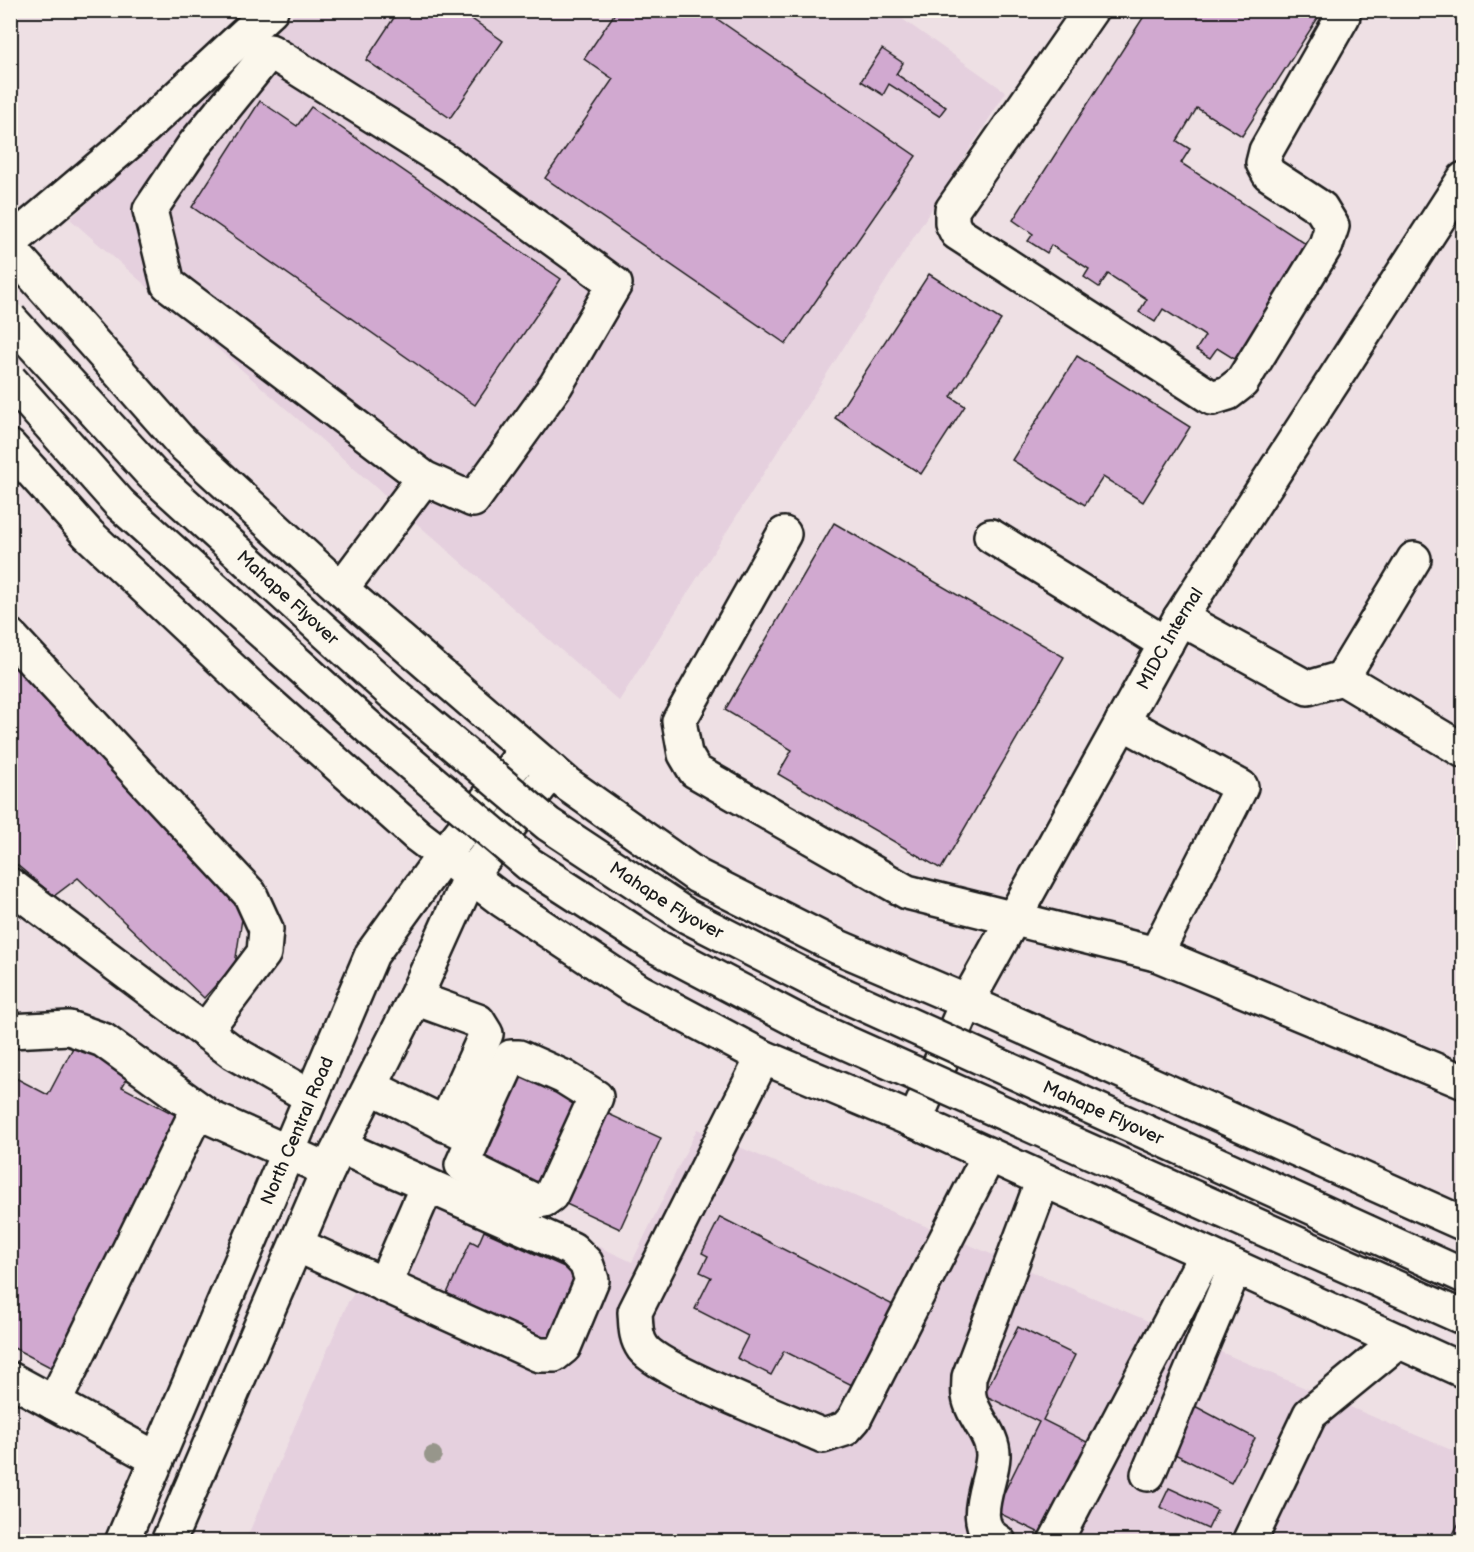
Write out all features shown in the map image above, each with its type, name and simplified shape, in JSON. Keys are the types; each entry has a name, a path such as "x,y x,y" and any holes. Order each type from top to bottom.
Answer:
{"main road":[{"path":"10,243 127,144 271,10"},
{"path":"1091,10 952,210 951,223 957,234 1212,398 1228,393 1242,382 1326,245 1332,226 1322,208 1269,174 1263,163 1266,151 1343,16 1343,10"},
{"path":"270,51 450,164 615,284 556,385 473,500 424,478 168,284 150,210 194,145 270,51"},
{"name":"MIDC Internal","path":"915,1121 967,1002 1012,917 1173,631 1460,193"},
{"path":"10,249 182,443 341,589 552,771 697,876 836,946 967,1002 1464,1224"},
{"name":"Mahape Flyover","path":"10,319 152,474 396,696 548,824 687,916 828,988 1464,1276"},
{"path":"10,380 120,504 377,735 530,864 649,942 804,1024 1464,1318"},
{"path":"10,447 96,542 255,691 443,856 639,991 763,1057 915,1121 1464,1371"},
{"path":"341,589 424,478"},
{"path":"784,534 679,721 685,753 695,771 907,892 1156,954 1464,1082"},
{"path":"991,536 1173,631 1308,688 1342,678 1414,559"},
{"path":"10,636 250,894 266,929 264,953 205,1031"},
{"path":"1342,678 1464,751"},
{"path":"1122,722 1241,787 1156,954"},
{"name":"North Central Road","path":"122,1542 372,954 443,856 526,750"},
{"path":"168,1542 334,1158 415,998 470,876 552,771"},
{"path":"10,885 234,1053 311,1097"},
{"path":"415,998 478,1021 486,1034 460,1131 462,1165 536,1201 544,1200 550,1195 597,1097 564,1077 519,1057 511,1057 460,1131"},
{"path":"10,1031 69,1028 103,1040 212,1118 287,1153 334,1158 427,1186 572,1249 586,1263 592,1280 564,1347 554,1355 539,1355 297,1245"},
{"path":"763,1057 635,1312 637,1337 644,1350 679,1372 823,1436 845,1429 854,1419 989,1155"},
{"path":"371,1087 460,1131"},
{"path":"54,1403 198,1109"},
{"path":"999,1542 990,1537 982,1520 993,1456 991,1442 969,1396 969,1377 1043,1180"},
{"path":"384,1285 427,1186"},
{"path":"1055,1542 1206,1254"},
{"path":"1148,1474 1235,1267"},
{"path":"1249,1542 1310,1414 1399,1341"},
{"path":"10,1379 157,1459"}],"shaded area":[{"path":"298,11 891,11 1006,92 619,701 70,219"},
{"path":"697,1129 1463,1455 1463,1541 245,1542 348,1302 442,1173 632,1262"}],"building":[{"path":"399,10 459,10 503,41 450,118 366,60"},
{"path":"617,10 704,10 916,156 786,344 545,178 613,79 584,59"},
{"path":"1148,10 1323,10 1242,136 1197,108 1177,141 1190,149 1181,163 1309,246 1236,360 1217,348 1210,358 1196,350 1205,336 1163,309 1155,322 1139,312 1147,299 1108,274 1099,287 1084,277 1089,269 1051,245 1047,253 1028,241 1033,234 1013,220"},
{"path":"882,49 903,63 896,74 946,107 939,116 889,84 883,95 861,81"},
{"path":"260,101 297,126 311,107 561,279 475,405 192,207"},
{"path":"929,274 1001,320 951,397 965,406 921,474 835,418"},
{"path":"1077,356 1190,427 1143,502 1103,477 1085,505 1012,460"},
{"path":"834,523 1064,657 941,869 778,774 792,750 725,710"},
{"path":"10,659 244,906 235,964 204,998 78,878 54,896 10,859"},
{"path":"75,1044 130,1074 122,1087 185,1120 52,1368 10,1346 10,1075 48,1095"},
{"path":"504,1066 661,1138 620,1229 463,1156"},
{"path":"720,1217 895,1306 854,1386 784,1351 771,1375 737,1358 748,1336 695,1309 711,1277 700,1272 708,1256 702,1253"},
{"path":"484,1231 591,1279 561,1346 505,1320 496,1339 438,1313 471,1241 478,1245"},
{"path":"1018,1327 1075,1355 1043,1420 1095,1446 1050,1538 995,1511 1039,1422 984,1395"},
{"path":"1191,1404 1255,1438 1231,1483 1167,1450"},
{"path":"1169,1488 1217,1510 1208,1529 1160,1507"},
{"path":"1463,1515 1464,1542 1449,1542"}]}
